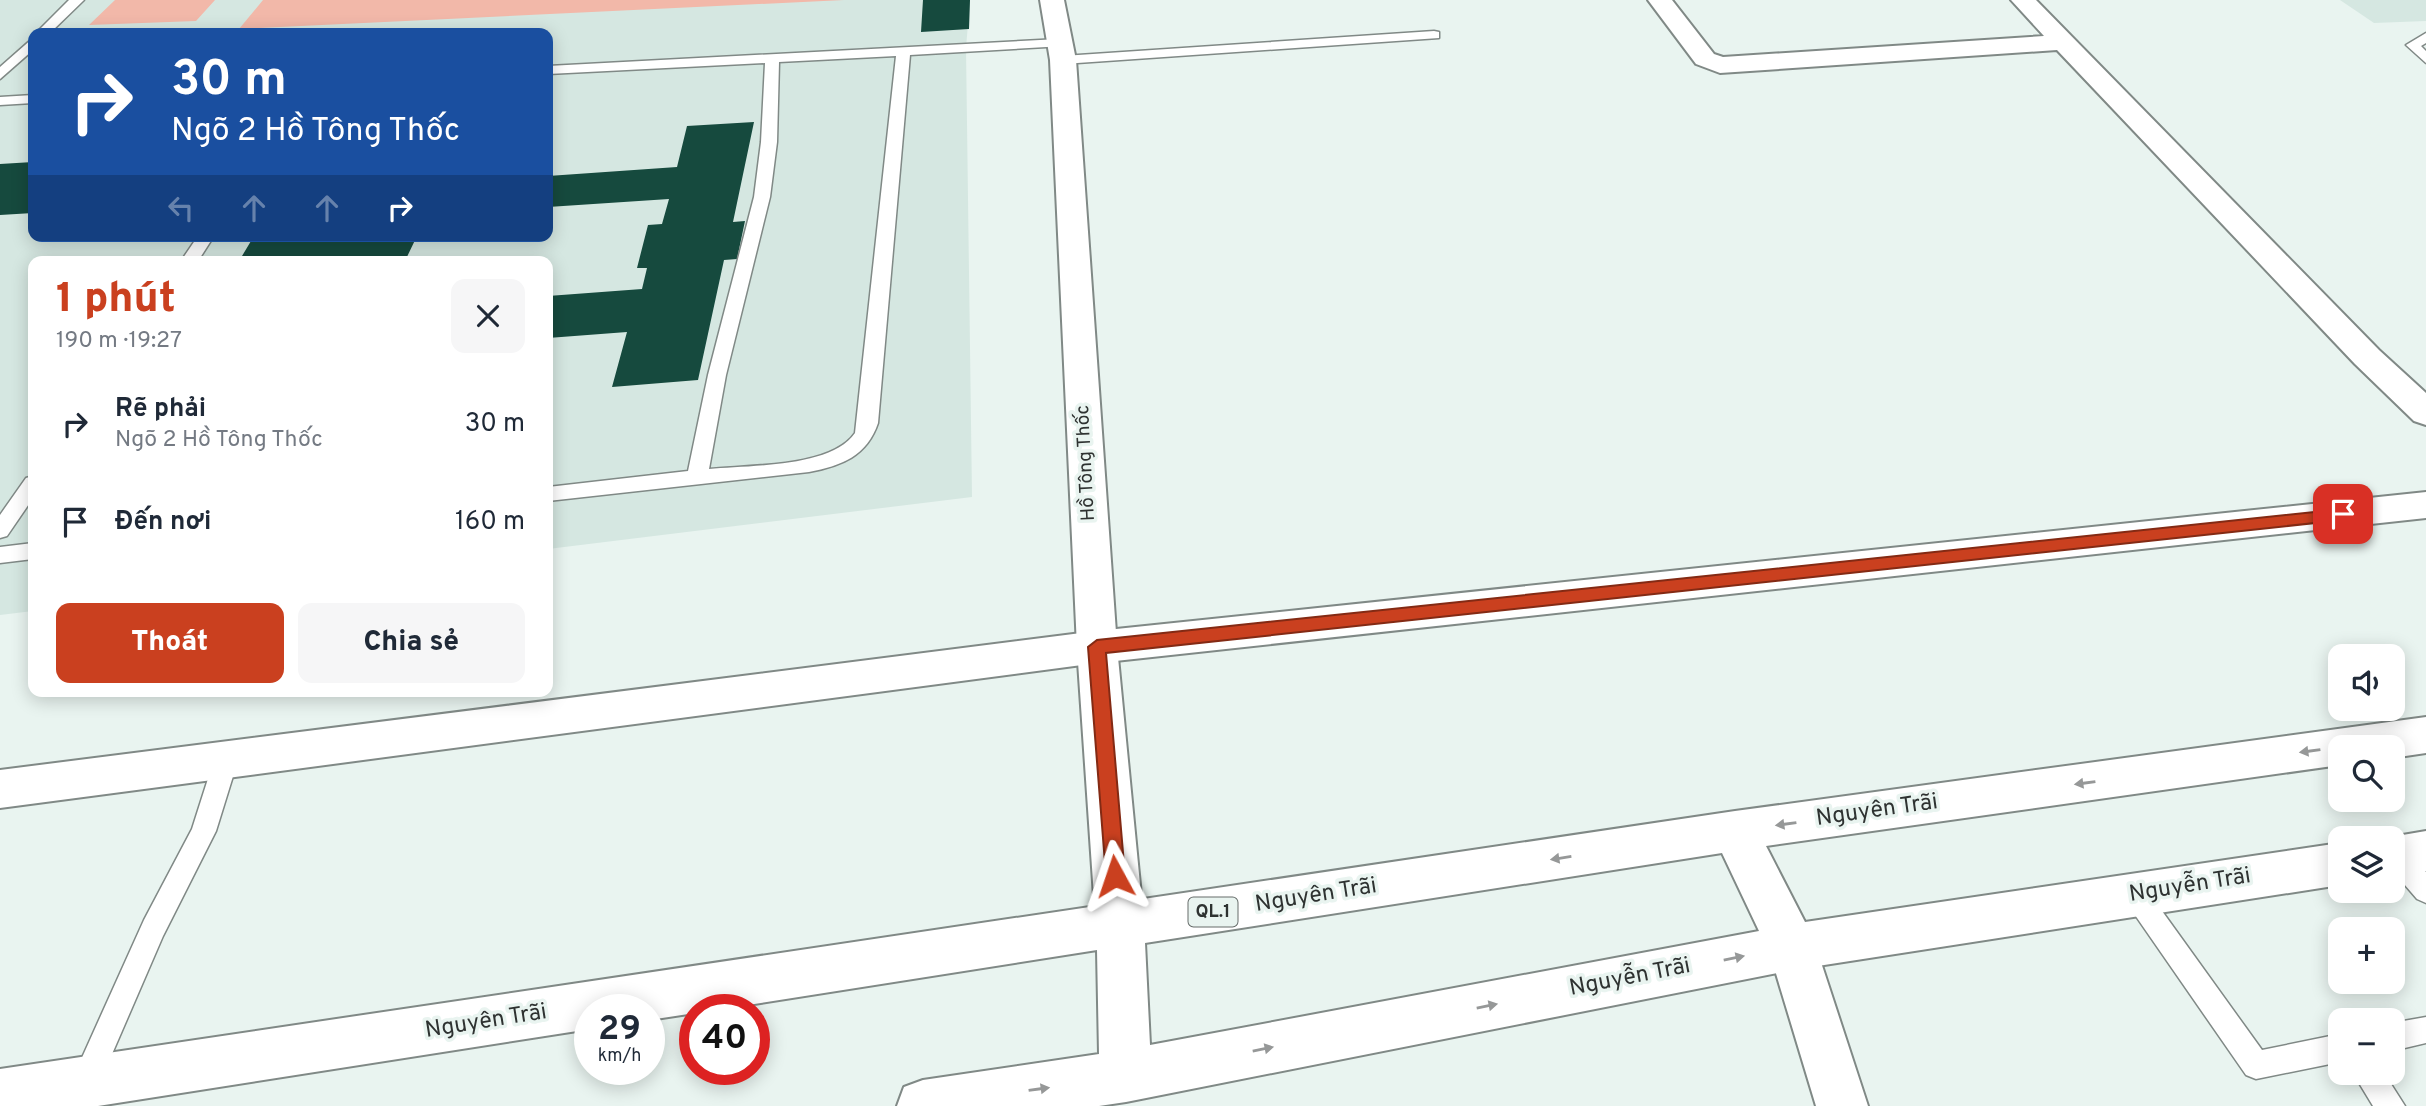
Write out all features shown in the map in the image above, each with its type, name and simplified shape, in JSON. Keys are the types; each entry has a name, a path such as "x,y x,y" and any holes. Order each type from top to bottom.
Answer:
{"street":[{"name":"Hồ Tông Thốc","path":"1052,0 1061,52 1097,647 1120,926 1126,1091"},
{"path":"1660,0 1705,59 1720,65 2065,42"},
{"path":"2023,0 2367,357 2426,413"},
{"path":"0,789 1097,647 2426,505"},
{"name":"Nguyên Trãi","path":"0,1095 1735,831 2426,735"},
{"path":"1735,831 1792,947 1842,1106"},
{"name":"Nguyễn Trãi","path":"923,1106 1126,1091 1792,947 2328,865"}],"lane":[{"path":"48,28 77,0"},
{"path":"553,70 903,52 1061,52 1434,35"},
{"path":"2426,37 2413,45 2426,59"},
{"path":"0,75 28,47"},
{"path":"553,493 823,463 851,450 866,433 903,52"},
{"path":"696,478 717,375 762,197 769,142 772,58"},
{"path":"0,101 28,99"},
{"path":"0,531 28,490"},
{"path":"0,555 28,552"},
{"path":"85,1082 153,929 204,831 226,760"},
{"path":"2405,856 2426,891"},
{"path":"2135,894 2256,1065 2328,1050"},
{"path":"2405,1034 2426,1030"},
{"path":"2376,1085 2391,1106"}],"shaded area":[{"path":"0,0 970,0 966,48 972,497 553,548 553,256 28,256 28,612 0,615"},
{"path":"115,0 215,0 196,21 89,25"},
{"path":"263,0 844,0 260,28 240,28"},
{"path":"2340,0 2426,0 2426,21 2374,23"}],"building":[{"path":"923,0 970,0 969,29 921,32"},
{"path":"754,122 733,222 745,221 737,259 724,260 698,380 612,387 627,332 553,338 553,296 642,289 647,268 637,268 648,225 662,224 669,199 553,207 553,176 677,167 687,126"},
{"path":"28,162 28,213 0,215 0,164"},
{"path":"250,242 414,242 407,256 242,256"}],"route":[{"path":"1115,876 1097,647 2343,514"}]}
